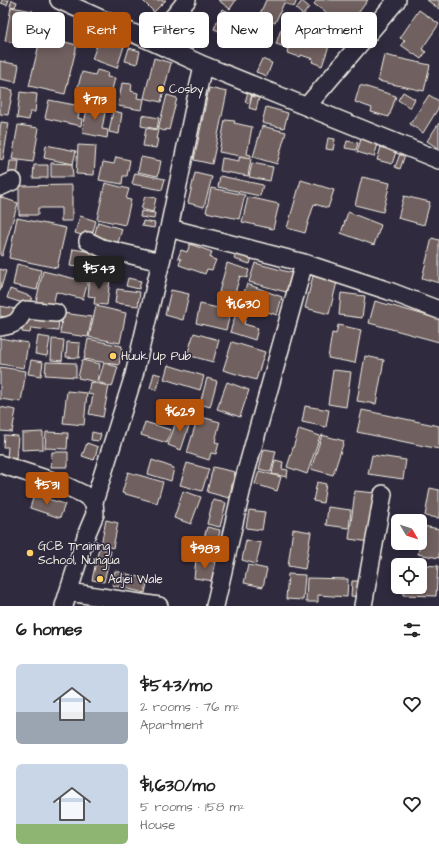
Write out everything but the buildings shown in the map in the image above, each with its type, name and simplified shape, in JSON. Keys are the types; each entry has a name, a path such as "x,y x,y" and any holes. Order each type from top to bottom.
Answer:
{"street":[{"path":"59,0 139,36"},
{"path":"177,12 187,0"},
{"path":"307,106 397,0"},
{"path":"166,48 202,65 439,160"},
{"path":"159,606 66,599 87,533 95,514 94,502 134,375 169,228 202,65"},
{"path":"169,228 304,263 389,291 439,310"},
{"path":"88,241 102,248 161,262"},
{"path":"215,606 244,479 304,263"},
{"path":"0,326 12,325 17,322 26,310 56,313"},
{"path":"0,464 62,484 83,494 94,502"},
{"path":"363,606 383,494"}],"place":[{"name":"Cosby","path":"161,89"},
{"name":"Huuk Up Pub","path":"113,356"},
{"name":"GCB Training School, Nungua","path":"30,553"},
{"name":"Adjei Wale","path":"100,579"}]}
